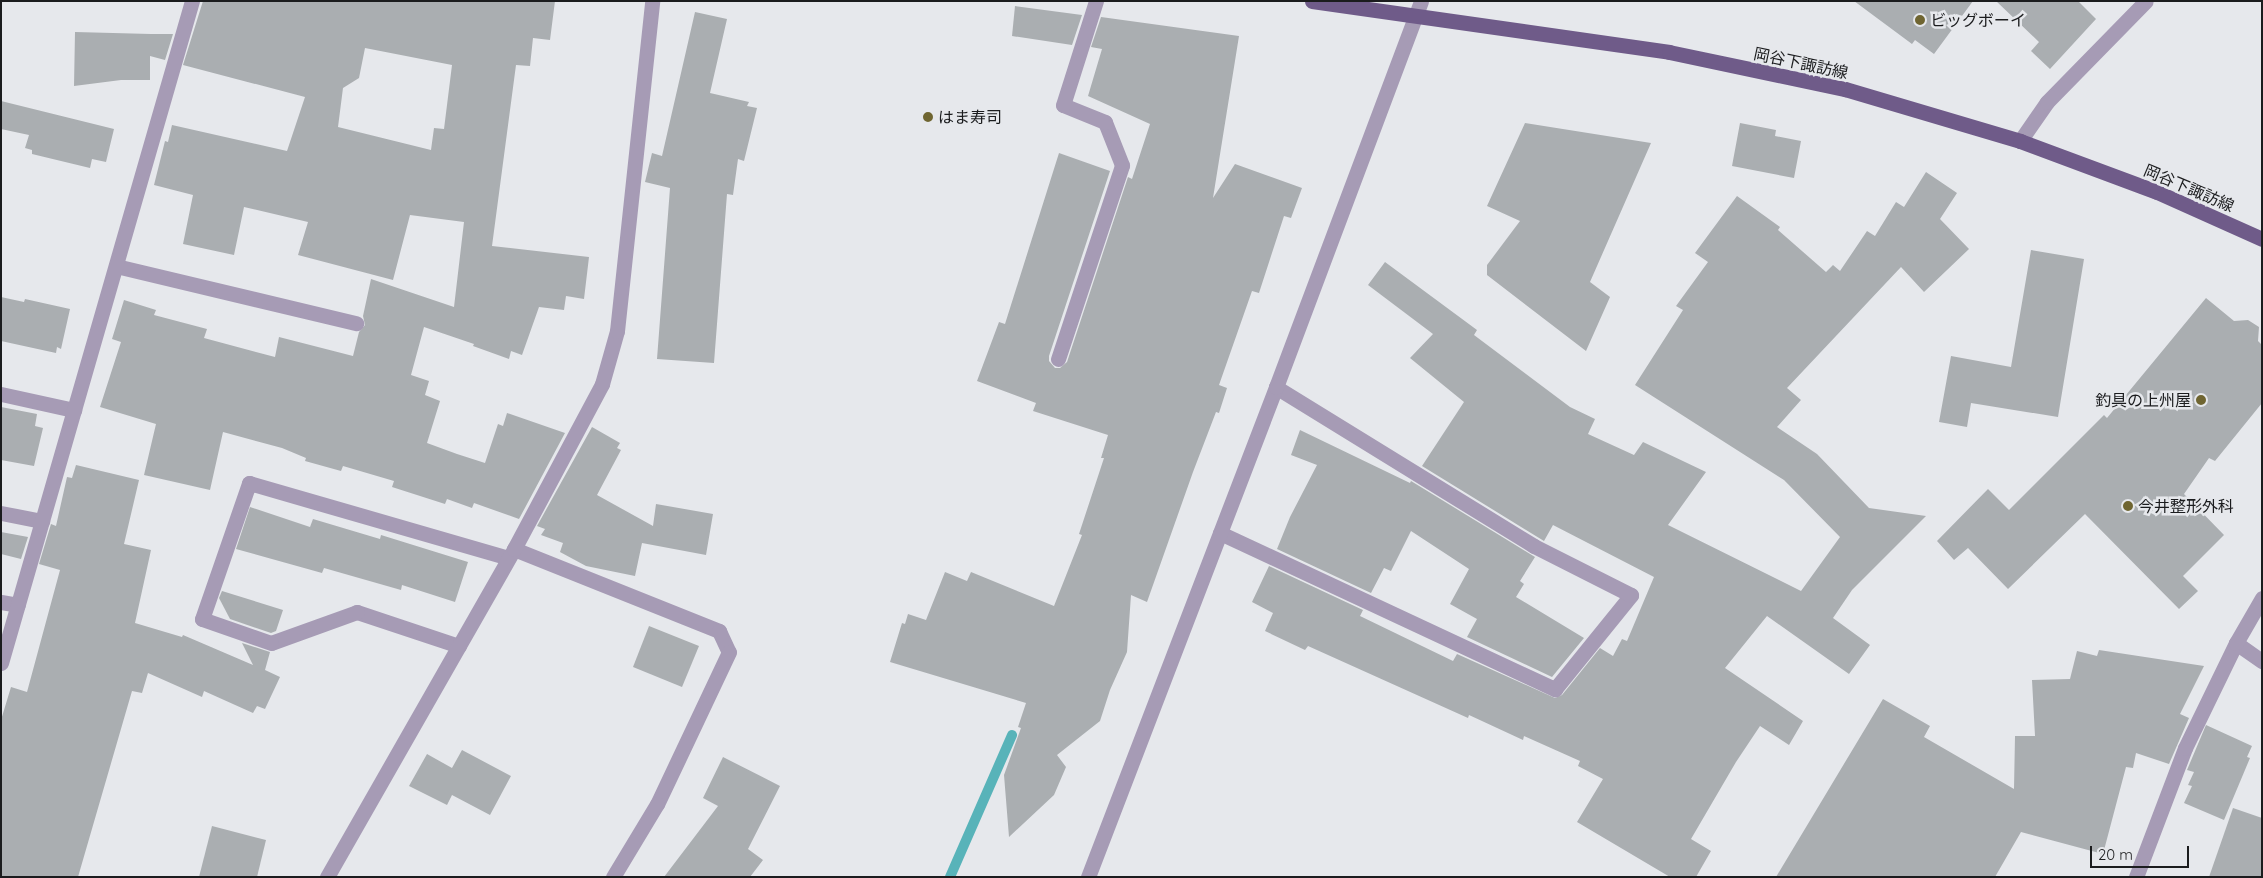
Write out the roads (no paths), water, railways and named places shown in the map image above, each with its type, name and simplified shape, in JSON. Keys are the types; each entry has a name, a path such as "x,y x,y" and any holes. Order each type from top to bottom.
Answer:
{"main road":[{"name":"岡谷下諏訪線","path":"1312,1 1418,8 1669,52 1845,89 2020,140 2157,192 2262,239"}],"street":[{"path":"1,663 192,1"},
{"path":"327,877 511,554 602,384 617,331 652,1"},
{"path":"1058,359 1122,165 1105,122 1063,105 1096,1"},
{"path":"2020,140 2047,102 2146,1"},
{"path":"1088,877 1276,387 1418,8"},
{"path":"116,266 356,323"},
{"path":"1220,533 1555,689 1631,595 1534,546 1276,387"},
{"path":"1,394 74,410"},
{"path":"459,646 357,612 271,643 202,619 249,483 511,554 719,630 729,652 657,804 627,858 613,877"},
{"path":"1,513 42,521"},
{"path":"2136,877 2185,748 2236,643 2262,598"},
{"path":"1,602 18,605"},
{"path":"2236,643 2262,661"}],"waterway":[{"path":"950,877 1012,735"}],"place":[{"name":"ビッグボーイ","path":"1920,20"},
{"name":"はま寿司","path":"928,117"},
{"name":"釣具の上州屋","path":"2201,400"},
{"name":"今井整形外科","path":"2128,506"}]}
